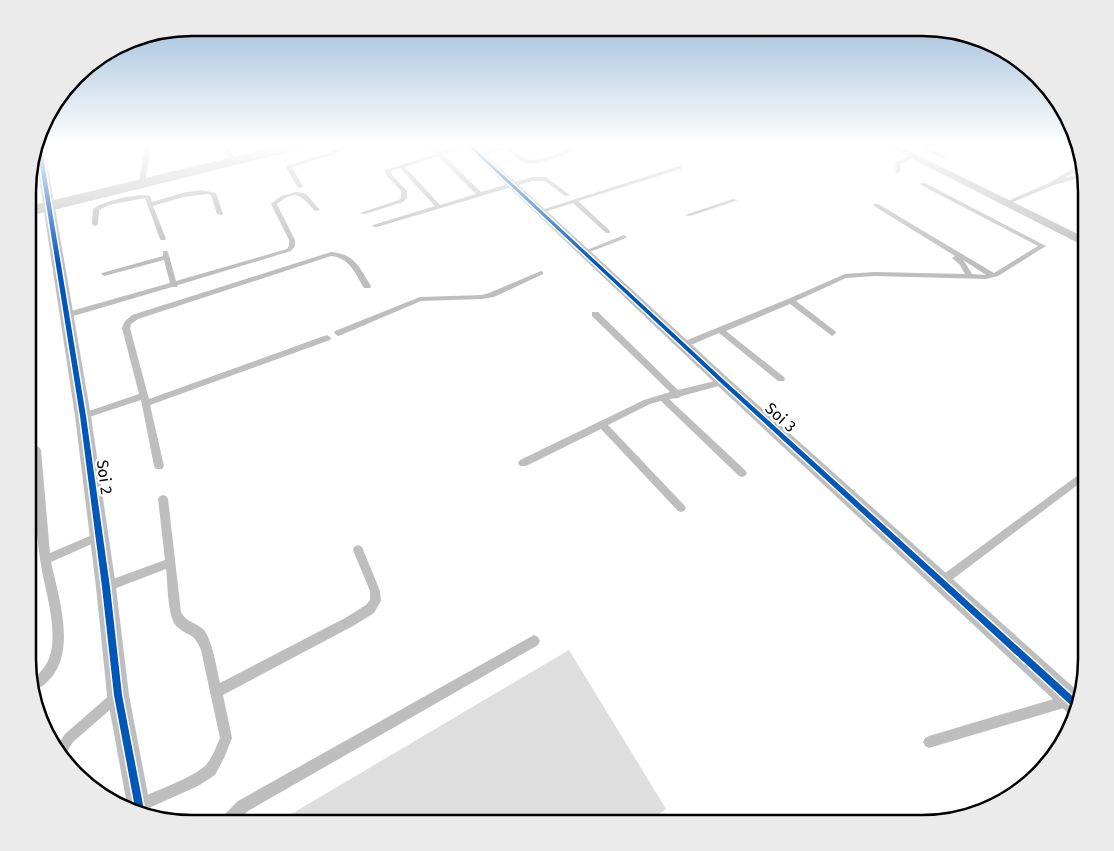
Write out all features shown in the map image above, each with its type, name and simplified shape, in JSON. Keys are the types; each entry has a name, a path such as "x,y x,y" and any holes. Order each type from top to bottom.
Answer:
{"street":[{"name":"Soi 2","path":"45,184 83,416 106,587 118,695 139,805"},
{"path":"36,209 139,184"},
{"name":"Soi 3","path":"512,184 586,252 682,345 1071,701"},
{"path":"968,184 1078,239"}],"lane":[{"path":"363,213 401,201 404,198 404,192 397,184"},
{"path":"417,184 440,207"},
{"path":"470,184 480,194"},
{"path":"375,226 512,184"},
{"path":"552,184 567,195"},
{"path":"540,211 630,184"},
{"path":"682,345 791,301 845,276 992,276 1043,246 923,184"},
{"path":"1006,203 1051,184"},
{"path":"150,205 190,194 211,192 214,194 220,214"},
{"path":"67,315 289,250 292,246 292,240 274,204 282,198 295,194 304,195 317,210"},
{"path":"95,224 96,209 107,204 143,196 148,197 163,239"},
{"path":"688,215 735,200"},
{"path":"574,201 608,232"},
{"path":"876,205 992,276"},
{"path":"586,252 624,237"},
{"path":"926,242 963,264 970,277"},
{"path":"104,274 165,254 174,285"},
{"path":"159,466 145,400 126,328 128,322 135,317 331,254 340,254 349,258 367,286"},
{"path":"338,333 420,299 491,295 541,272"},
{"path":"791,301 832,333"},
{"path":"595,314 678,395"},
{"path":"720,330 781,379"},
{"path":"83,416 145,400 327,338"},
{"path":"523,463 647,402 662,397 701,390 723,382"},
{"path":"662,397 742,473"},
{"path":"602,424 681,508"},
{"path":"37,457 45,560 60,637 56,660 44,680 38,683"},
{"path":"941,582 1077,482"},
{"path":"145,807 210,770 220,754 226,738 207,650 200,634 180,622 176,612 164,499"},
{"path":"45,560 99,536"},
{"path":"216,692 350,622 370,609 376,601 376,591 358,550"},
{"path":"106,587 171,563"},
{"path":"235,814 243,806 534,641"},
{"path":"61,745 118,695"},
{"path":"929,742 1071,704"}],"building":[{"path":"569,650 666,809 658,815 291,814"}],"cycle path":[{"path":"45,184 83,416 106,587 118,695 139,805"},
{"path":"511,184 723,382 1071,701"}]}
